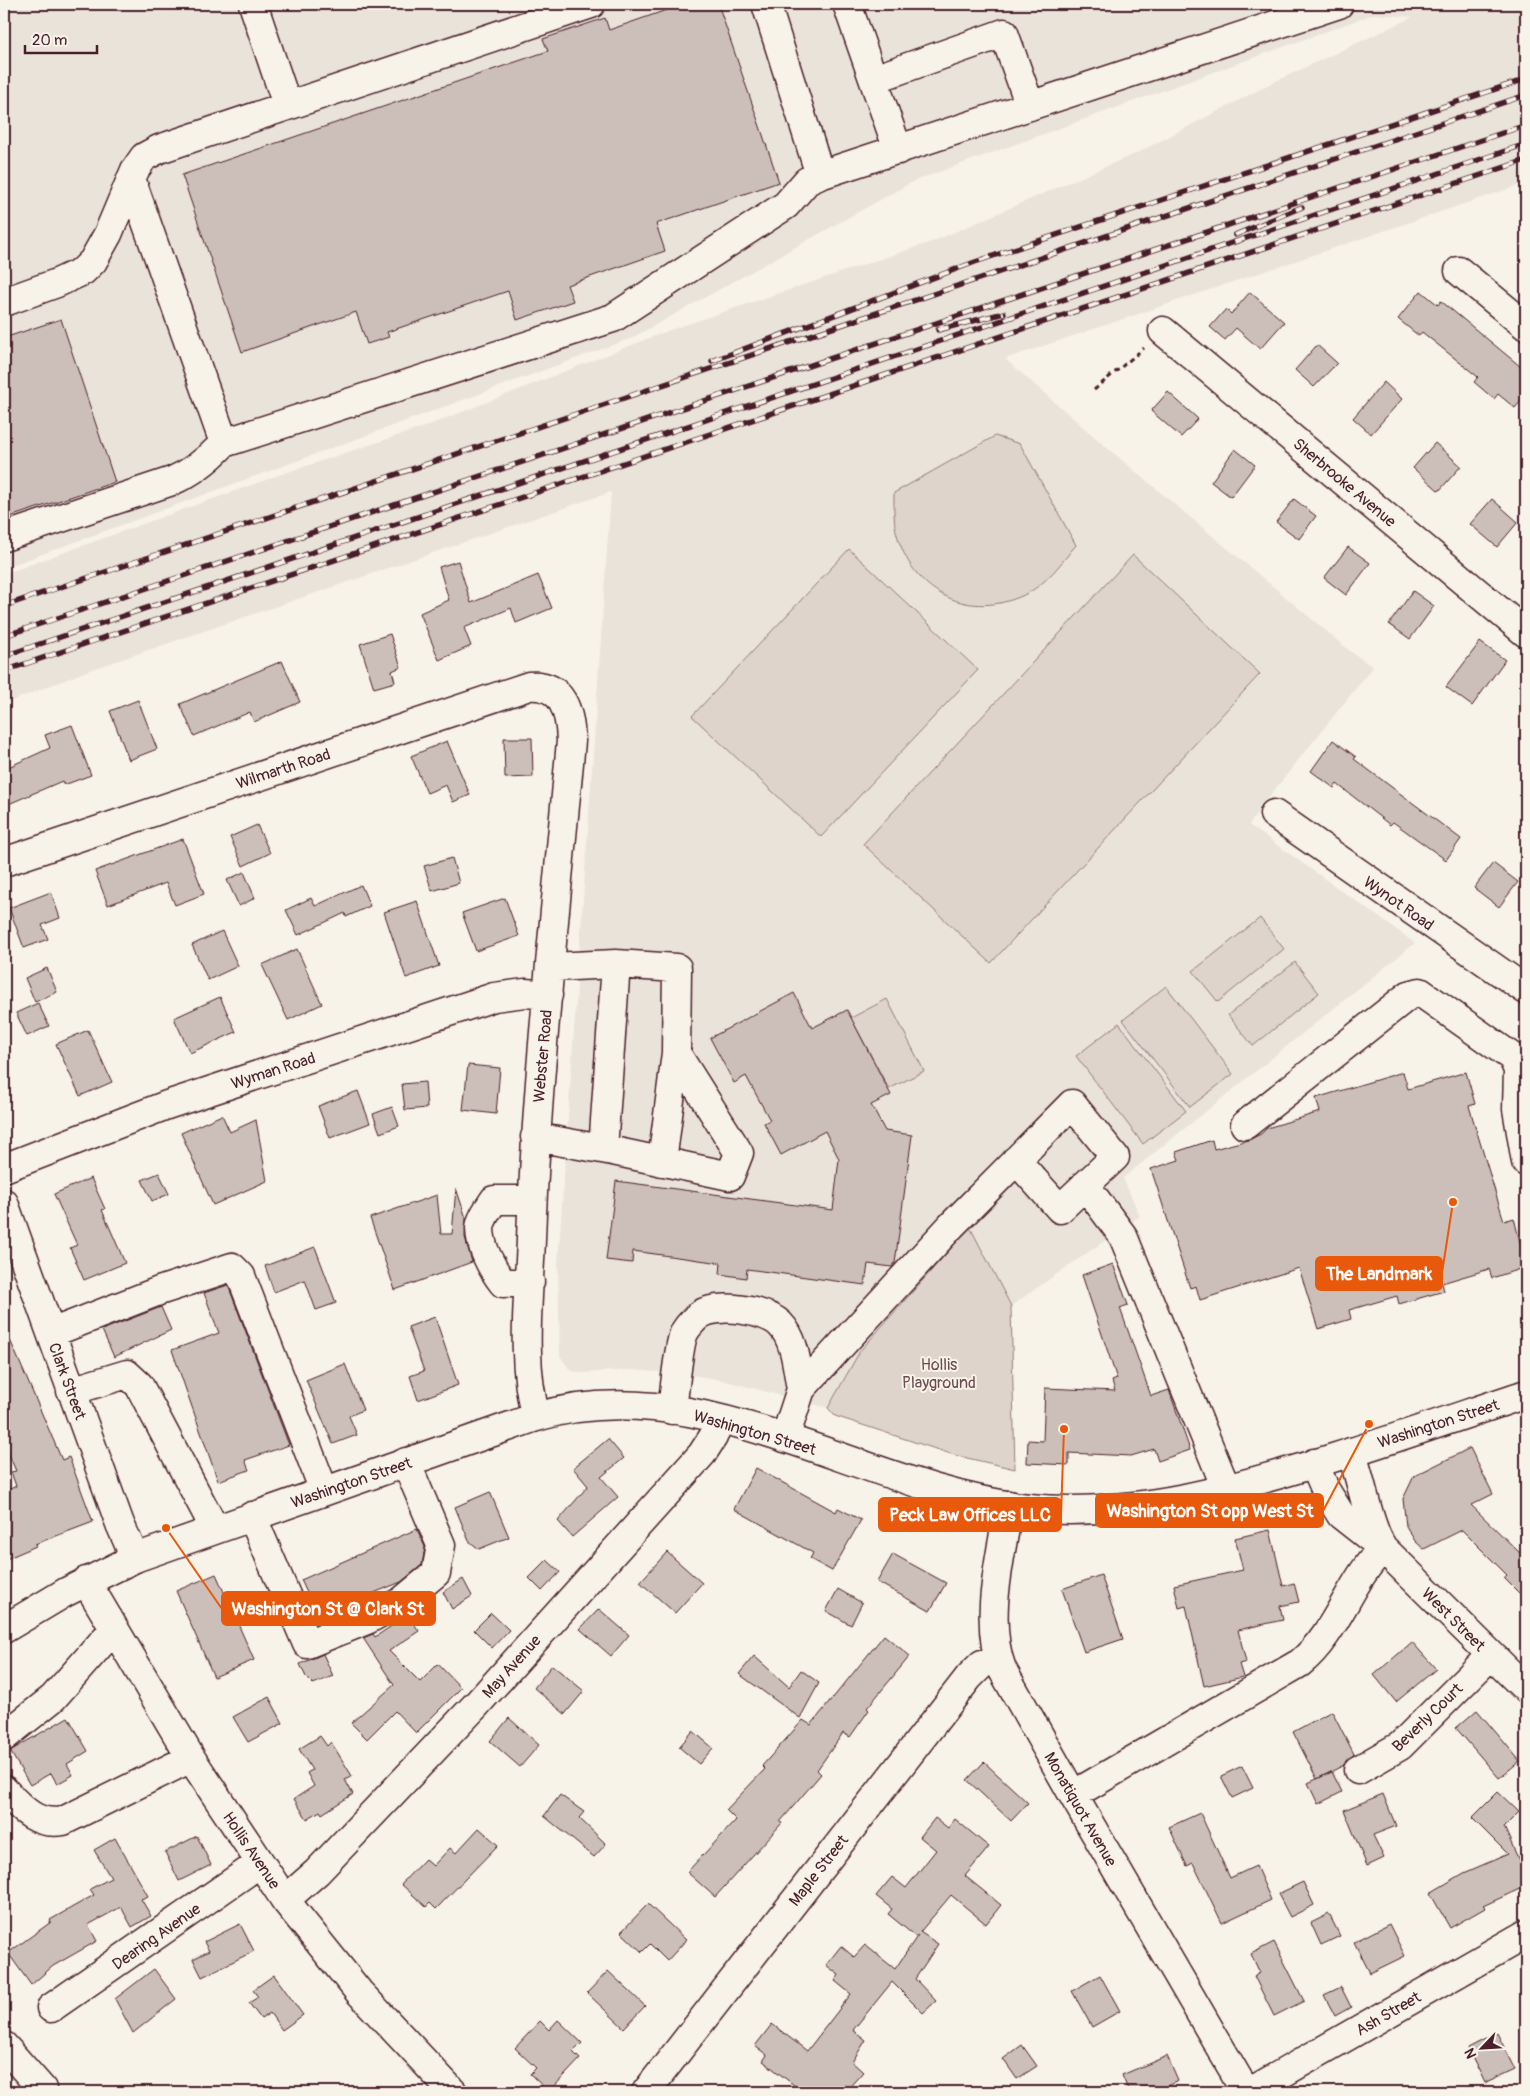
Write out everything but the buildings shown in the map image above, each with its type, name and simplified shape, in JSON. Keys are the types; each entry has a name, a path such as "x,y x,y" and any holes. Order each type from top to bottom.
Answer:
{"street":[{"path":"253,4 288,105"},
{"path":"4,302 83,271 92,262 108,234 131,179 144,157 159,149 590,4"},
{"path":"766,4 820,175"},
{"path":"847,4 898,150"},
{"path":"4,537 172,481 203,464 224,443 613,318 786,205 807,181 820,175 1339,4"},
{"path":"874,79 1004,33 1030,106"},
{"path":"131,179 224,443"},
{"path":"1458,271 1526,326"},
{"name":"Sherbrooke Avenue","path":"1164,331 1526,633"},
{"name":"Wilmarth Road","path":"4,862 529,686 548,686 560,698"},
{"name":"Webster Road","path":"536,1417 528,1374 535,1137 572,741 569,719 560,698"},
{"name":"Wynot Road","path":"1274,814 1526,990"},
{"path":"608,1150 616,964"},
{"path":"551,967 616,964 677,968 676,1053 662,1162"},
{"path":"1245,1125 1409,995 1420,992 1512,1057 1518,1070 1518,1109 1526,1162"},
{"name":"Wyman Road","path":"4,1168 167,1105 494,997 525,993 548,994"},
{"path":"535,1137 608,1150 730,1176 738,1153 676,1053"},
{"path":"785,1438 801,1389 951,1226 1016,1160 1072,1104 1115,1157 1060,1209 1016,1160"},
{"path":"1085,1186 1123,1236 1226,1488"},
{"path":"530,1282 503,1283 490,1266 480,1228 485,1213 494,1200 532,1200"},
{"name":"Clark Street","path":"4,1203 120,1524 135,1558"},
{"path":"51,1333 159,1291 232,1267 241,1276 324,1491"},
{"path":"672,1410 684,1332 701,1313 720,1309 751,1310 770,1317 781,1325 790,1341 801,1389"},
{"path":"72,1391 127,1374 139,1385 215,1529"},
{"name":"Washington Street","path":"6,1624 86,1581 135,1558 406,1462 561,1410 602,1406 630,1406 672,1410 720,1420 785,1438 943,1490 1009,1505 1049,1509 1096,1509 1149,1503 1269,1478 1526,1394"},
{"name":"May Avenue","path":"285,1900 317,1872 484,1697 702,1454 713,1437 720,1420"},
{"name":"West Street","path":"1351,1452 1361,1480 1374,1532 1383,1548"},
{"path":"252,1516 307,1644 369,1619 394,1605 436,1574 441,1545 406,1462"},
{"name":"West Street","path":"1314,1464 1326,1491 1341,1515 1383,1548 1526,1689"},
{"name":"Monatiquot Avenue","path":"1009,1505 993,1624 998,1658 1013,1690 1246,2092"},
{"path":"1073,1795 1300,1664 1318,1644 1361,1574 1383,1548"},
{"name":"Hollis Avenue","path":"86,1581 113,1630 192,1758 285,1900 358,1992 453,2092"},
{"path":"4,1737 53,1698 113,1630"},
{"name":"Beverly Court","path":"1358,1770 1400,1746 1491,1655"},
{"name":"Maple Street","path":"646,2092 969,1677 982,1664 998,1658"},
{"path":"4,1790 37,1820 52,1823 63,1821 192,1758"},
{"name":"Dearing Avenue","path":"52,2008 260,1863"},
{"name":"Ash Street","path":"1250,2092 1526,1934"},
{"path":"4,2046 42,2089 38,2092"}],"path":[{"path":"1094,390 1164,331"}],"shaded area":[{"path":"4,4 1526,4 1526,183 1005,359 1105,446 1350,651 1373,667 1272,793 1249,825 1415,943 1123,1178 1140,1216 1011,1306 970,1227 861,1350 828,1408 722,1380 686,1374 631,1370 580,1373 570,1370 560,1356 558,1264 611,492 87,671 4,704 4,574 282,474 424,427 670,330 934,241 1137,153 1276,81 1413,17 1374,14 914,181 632,338 4,568"}],"green space":[{"path":"995,436 1020,444 1076,545 1047,579 1024,595 1004,602 984,605 965,603 947,597 932,588 906,558 895,527 894,493"},
{"path":"849,549 978,670 821,837 692,716"},
{"path":"1133,555 1260,674 991,963 863,844"},
{"path":"1260,918 1284,949 1218,1002 1193,971"},
{"path":"1295,962 1319,993 1253,1046 1228,1015"},
{"path":"1166,986 1233,1074 1190,1107 1123,1020"},
{"path":"887,999 924,1071 889,1089 851,1018"},
{"path":"1119,1023 1186,1111 1143,1144 1076,1056"},
{"name":"Hollis Playground","path":"970,1227 1011,1306 1015,1469 954,1455 835,1416 828,1408 860,1351"}],"railway":[{"path":"712,361 975,262 1526,79"},
{"path":"4,606 1526,95"},
{"path":"4,636 1526,125"},
{"path":"4,656 1526,144"},
{"path":"4,671 1526,160"},
{"path":"1235,235 1302,207"},
{"path":"938,330 1004,313"}],"place":[{"name":"The Landmark","path":"1453,1202"},
{"name":"Washington St opp West St","path":"1369,1424"},
{"name":"Peck Law Offices LLC","path":"1064,1429"},
{"name":"Washington St @ Clark St","path":"166,1528"}]}
